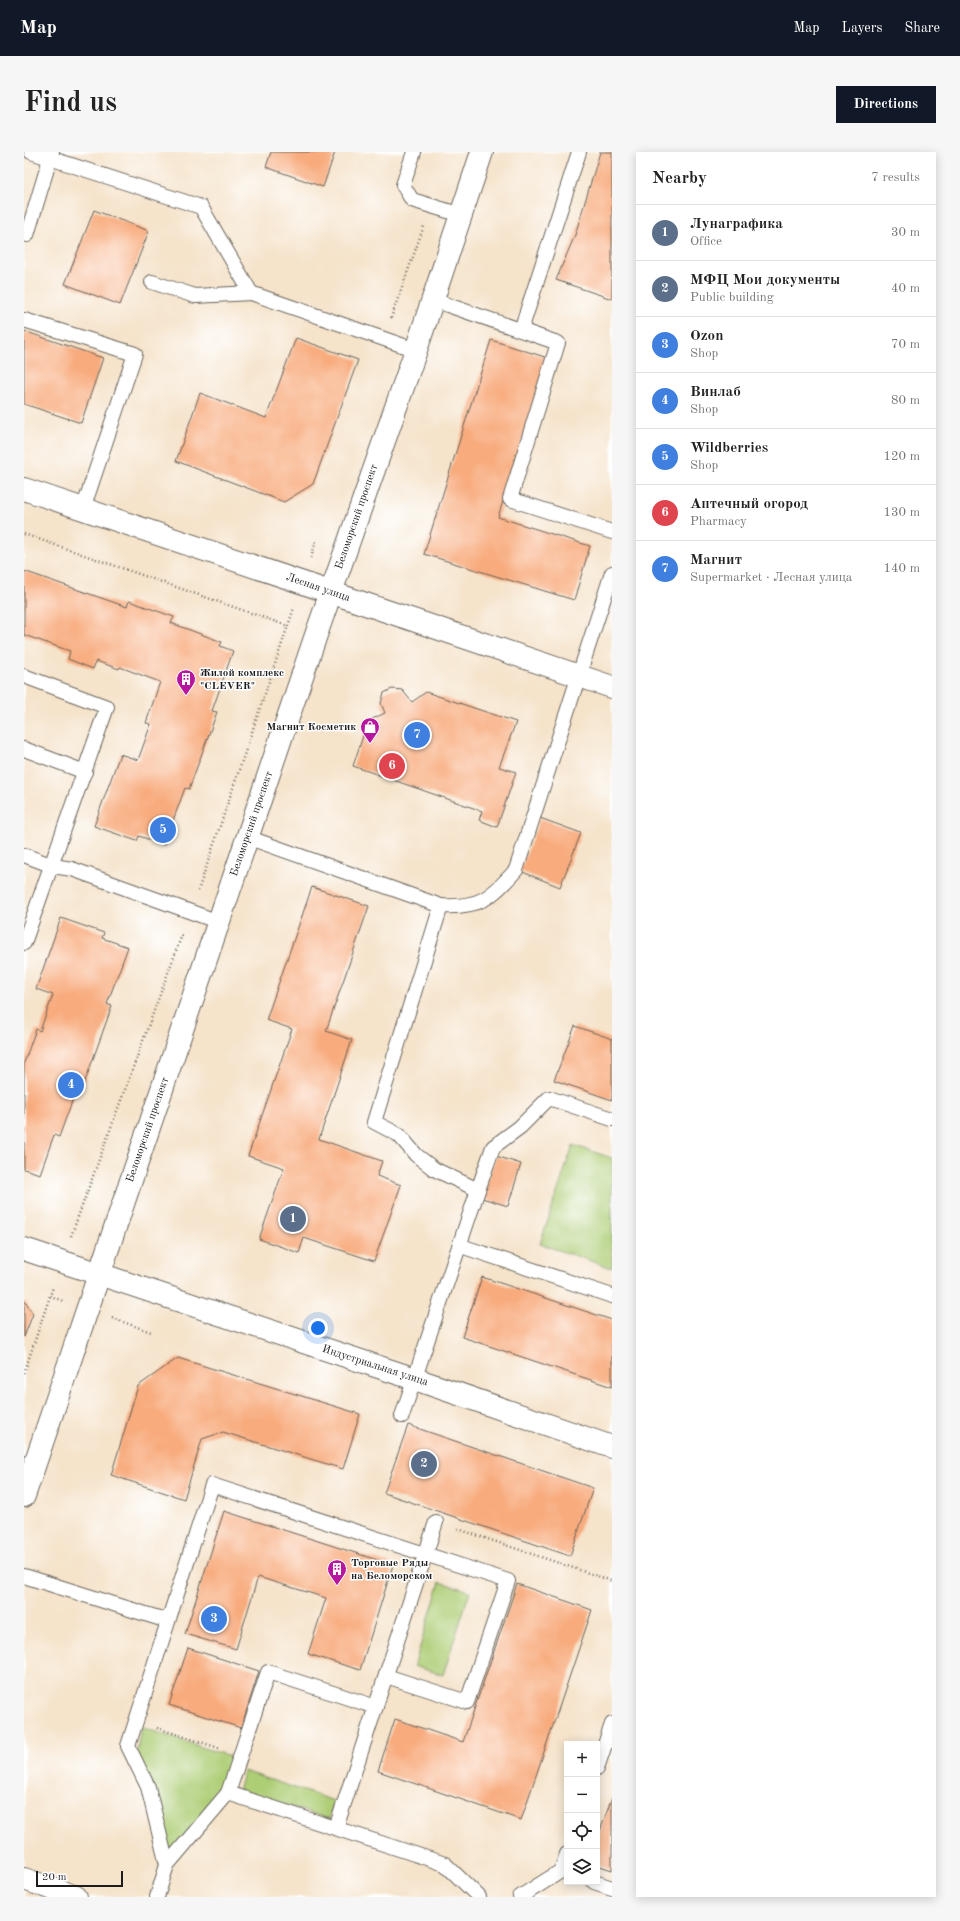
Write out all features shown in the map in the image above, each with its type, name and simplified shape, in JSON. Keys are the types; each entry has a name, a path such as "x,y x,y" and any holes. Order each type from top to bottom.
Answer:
{"street":[{"name":"Беломорский проспект","path":"24,1496 247,837 416,350 482,152"},
{"name":"Лесная улица","path":"24,489 612,687"},
{"name":"Индустриальная улица","path":"24,1249 415,1379 612,1447"},
{"path":"24,1879 76,1897"}],"lane":[{"path":"31,152 51,155 202,207 251,293"},
{"path":"414,152 403,185 412,200 461,215"},
{"path":"521,330 579,152"},
{"path":"27,235 51,155"},
{"path":"152,282 195,296 251,293 416,350"},
{"path":"433,300 558,343 510,499 612,532"},
{"path":"24,320 134,354 84,509"},
{"path":"247,837 441,906 458,907 475,905 500,888 516,870 580,676 612,573"},
{"path":"24,676 107,707 53,866 25,938"},
{"path":"24,749 85,772"},
{"path":"24,855 53,866 72,869 219,922"},
{"path":"441,906 374,1122 399,1135 416,1155 434,1169 478,1190"},
{"path":"402,1416 493,1147 520,1127 549,1098 612,1119"},
{"path":"460,1246 612,1296"},
{"path":"167,1865 148,1787 128,1746 212,1485 508,1581 467,1702 386,1676"},
{"path":"336,1828 436,1522"},
{"path":"24,1576 168,1622"},
{"path":"157,1897 167,1865 228,1793 268,1672 376,1707"},
{"path":"600,1759 612,1724"},
{"path":"228,1793 445,1864 479,1897"},
{"path":"520,1897 564,1872"},
{"path":"600,1884 612,1888"}],"path":[{"path":"384,339 431,206"},
{"path":"24,534 288,626 191,911 62,1261 24,1373"},
{"path":"116,1320 151,1332"},
{"path":"436,1522 612,1581"},
{"path":"136,1721 241,1755"}],"green space":[{"path":"573,1145 612,1158 612,1268 540,1244"},
{"path":"440,1582 470,1591 443,1675 414,1666"},
{"path":"141,1727 235,1758 224,1791 170,1856 137,1751"},
{"path":"244,1771 334,1801 329,1819 238,1790"}],"building":[{"path":"271,152 335,152 323,187 266,167"},
{"path":"600,152 612,152 612,299 556,280 575,235"},
{"path":"94,210 149,231 120,305 65,284"},
{"path":"24,331 103,358 81,423 24,404"},
{"path":"296,338 358,360 313,484 284,502 176,461 200,393 266,418"},
{"path":"491,340 548,358 498,517 590,546 574,600 424,554"},
{"name":"Жилой комплекс \"СLEVER\"","path":"24,571 127,607 129,601 174,617 171,623 222,642 220,646 233,651 212,711 217,712 189,789 185,788 164,845 139,836 137,841 94,826 120,754 138,760 151,724 146,723 160,682 120,667 119,669 96,661 93,669 68,659 70,651 24,635"},
{"path":"392,689 402,690 412,702 426,692 516,722 499,767 516,772 497,827 479,820 482,811 353,766 368,721 385,713 381,703 384,693"},
{"path":"540,818 581,833 560,887 520,871"},
{"path":"312,887 369,906 326,1031 352,1040 319,1139 382,1161 377,1176 401,1185 374,1261 304,1238 299,1253 259,1239 284,1168 248,1156 292,1029 266,1020"},
{"path":"61,918 104,933 102,938 128,947 107,1004 112,1006 83,1087 78,1085 59,1137 54,1135 40,1174 24,1169 24,1063 36,1029 40,1031 53,995 36,989"},
{"path":"575,1026 612,1039 612,1100 554,1080"},
{"path":"496,1156 521,1164 508,1206 482,1198"},
{"path":"482,1277 612,1320 612,1387 462,1337"},
{"path":"24,1300 33,1314 24,1337"},
{"path":"178,1358 360,1414 343,1469 223,1432 202,1439 184,1499 111,1475 138,1386"},
{"path":"408,1425 593,1488 570,1556 384,1493"},
{"name":"Торговые Ряды на Беломорском","path":"224,1511 393,1565 360,1670 308,1654 326,1598 258,1577 236,1649 185,1634"},
{"path":"517,1584 592,1610 521,1820 378,1771 395,1719 463,1742"},
{"path":"188,1648 259,1671 241,1728 169,1705"},
{"path":"612,1798 612,1870 600,1866 600,1831"}],"place":[{"name":"Жилой комплекс \"СLEVER\"","path":"186,696"},
{"name":"Магнит","path":"417,735"},
{"name":"Магнит Косметик","path":"370,744"},
{"name":"Аптечный огород","path":"392,766"},
{"name":"Wildberries","path":"163,830"},
{"name":"Винлаб","path":"71,1085"},
{"name":"Лунаграфика","path":"293,1219"},
{"name":"МФЦ Мои документы","path":"424,1464"},
{"name":"Торговые Ряды на Беломорском","path":"337,1586"},
{"name":"Ozon","path":"214,1619"}]}
